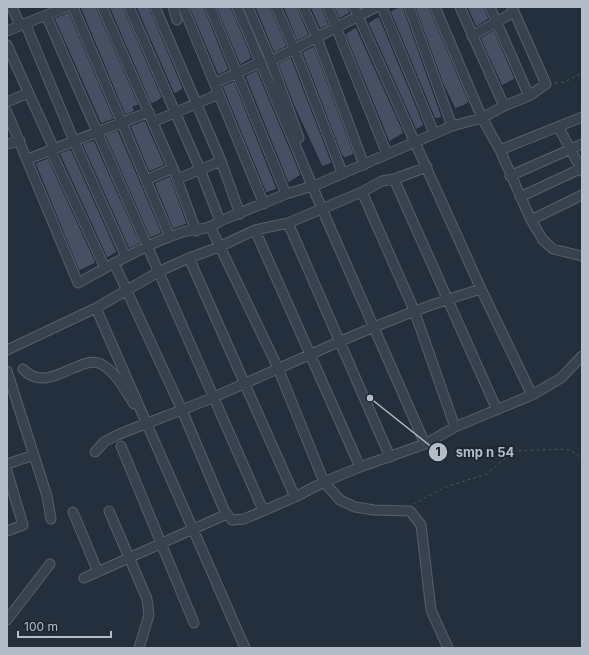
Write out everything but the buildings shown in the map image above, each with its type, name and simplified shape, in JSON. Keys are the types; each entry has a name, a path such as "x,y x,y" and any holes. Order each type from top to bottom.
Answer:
{"street":[{"path":"12,7 23,24 126,257"},
{"path":"38,7 44,15 160,271 263,510"},
{"path":"7,31 66,7"},
{"path":"73,7 170,237"},
{"path":"102,7 173,168 196,231"},
{"path":"129,7 200,169 220,221"},
{"path":"156,7 198,103 240,214"},
{"path":"173,7 178,20"},
{"path":"183,7 264,204"},
{"path":"210,7 239,73 286,194"},
{"path":"237,7 314,185"},
{"path":"248,7 271,61 322,209 375,326 425,444"},
{"path":"276,7 294,48 342,172"},
{"path":"303,7 317,38 364,165"},
{"path":"328,7 387,154"},
{"path":"354,7 414,143 427,167 481,289 532,395"},
{"path":"271,61 376,7"},
{"path":"382,7 434,133"},
{"path":"409,7 452,126"},
{"path":"435,7 482,118 500,150 530,220 543,240 549,246 559,252 582,256"},
{"path":"460,7 504,106"},
{"path":"490,7 529,96"},
{"path":"7,112 28,159 78,283 126,257 184,231 196,231 210,228 220,221 286,194 314,185 342,172 364,165 434,133 452,126 482,118 504,106 529,96 546,84 513,10 497,22 472,36"},
{"path":"7,46 105,268"},
{"path":"215,83 261,62"},
{"path":"7,102 28,93"},
{"path":"153,122 219,94"},
{"path":"28,159 149,112"},
{"path":"500,150 559,128 582,117"},
{"path":"520,197 582,169 559,128"},
{"path":"7,144 20,141"},
{"path":"510,176 570,148 582,144"},
{"path":"177,179 221,161"},
{"path":"7,350 96,308 160,271 189,258 219,247 255,230 288,223 362,192 378,182 394,179 427,167"},
{"path":"146,180 173,168"},
{"path":"394,179 497,410"},
{"path":"362,192 414,310 455,427"},
{"path":"530,220 582,196"},
{"path":"288,223 390,457"},
{"path":"210,228 278,368 324,482 340,500 355,507 374,510 410,511 421,525 424,540 425,568 431,610 448,648"},
{"path":"255,230 360,467"},
{"path":"189,258 295,497"},
{"path":"114,264 182,410 227,514 229,518 236,520 295,497 324,482 360,467 425,444 455,427 532,395 561,378 582,356"},
{"path":"95,452 104,442 115,436 214,397 244,382 375,326 414,310 481,289"},
{"path":"96,308 245,648"},
{"path":"24,368 32,375 42,378 53,376 92,362 100,362 111,370 134,405 143,413"},
{"path":"7,370 47,496 51,519"},
{"path":"121,446 194,623"},
{"path":"7,464 34,455"},
{"path":"7,471 23,525 7,531"},
{"path":"109,511 131,558 147,599 147,623 139,648"},
{"path":"73,512 98,572"},
{"path":"84,578 227,514"},
{"path":"7,620 50,564"}],"path":[{"path":"546,84 565,82 582,73"},
{"path":"413,504 448,486 487,474 511,453 516,451 565,449 572,451 582,460"}],"place":[{"name":"smp n 54","path":"370,398"}]}
